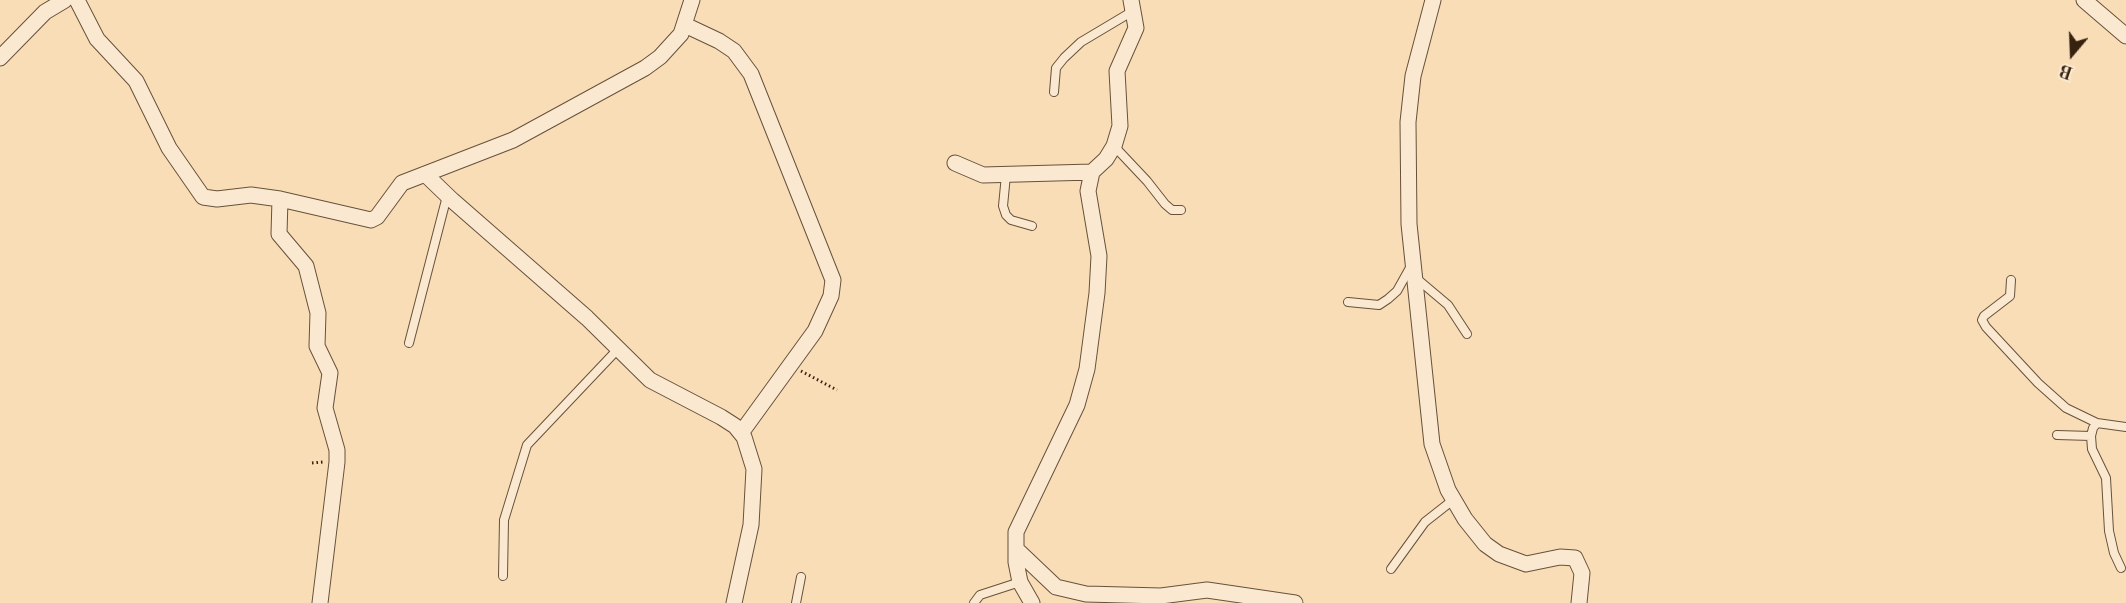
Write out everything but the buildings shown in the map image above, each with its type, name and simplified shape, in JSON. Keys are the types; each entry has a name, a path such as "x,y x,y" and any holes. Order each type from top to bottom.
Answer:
{"street":[{"path":"0,58 45,12 65,0"},
{"path":"77,0 97,39 136,81 169,148 197,191 210,198 251,195 279,199 371,220 377,217 402,183 513,140 645,68 673,44 685,25 692,0"},
{"path":"1433,0 1413,76 1408,122 1409,224 1432,444 1453,500 1464,519 1485,544 1499,554 1526,564 1560,556 1575,558 1582,573 1579,603"},
{"path":"2084,0 2126,36"},
{"path":"1032,603 1020,582 1016,532 1077,405 1087,369 1097,292 1099,256 1088,191 1092,172 1106,159 1114,146 1120,126 1117,71 1136,28 1133,5"},
{"path":"685,25 734,51 751,74 831,271 834,288 814,331 741,433"},
{"path":"955,163 983,175 1092,172"},
{"path":"425,174 447,196 587,318 650,380 721,417 741,433 751,452 754,469 751,525 734,603"},
{"path":"279,199 279,234 306,266 318,313 317,346 330,373 325,408 337,456 320,603"},
{"path":"1016,549 1041,575 1061,589 1086,594 1129,597 1207,593 1295,603"}],"lane":[{"path":"1054,92 1056,68 1064,58 1081,42 1133,5"},
{"path":"1114,146 1165,204 1172,210 1181,210"},
{"path":"1006,175 1003,206 1006,215 1011,220 1032,226"},
{"path":"409,343 447,196"},
{"path":"1348,302 1379,305 1397,291 1413,270 1448,305 1467,334"},
{"path":"2011,280 2010,296 1984,316 1982,321 1986,327 2038,383 2066,408 2097,423 2126,426"},
{"path":"503,576 504,520 527,445 618,349"},
{"path":"2097,423 2091,436 2092,449 2106,478 2109,531 2114,554 2121,568"},
{"path":"2057,435 2091,436"},
{"path":"1391,569 1425,522 1453,500"},
{"path":"796,603 801,577"},
{"path":"974,603 980,595 1020,582"}],"path":[{"path":"790,365 837,390"}]}
